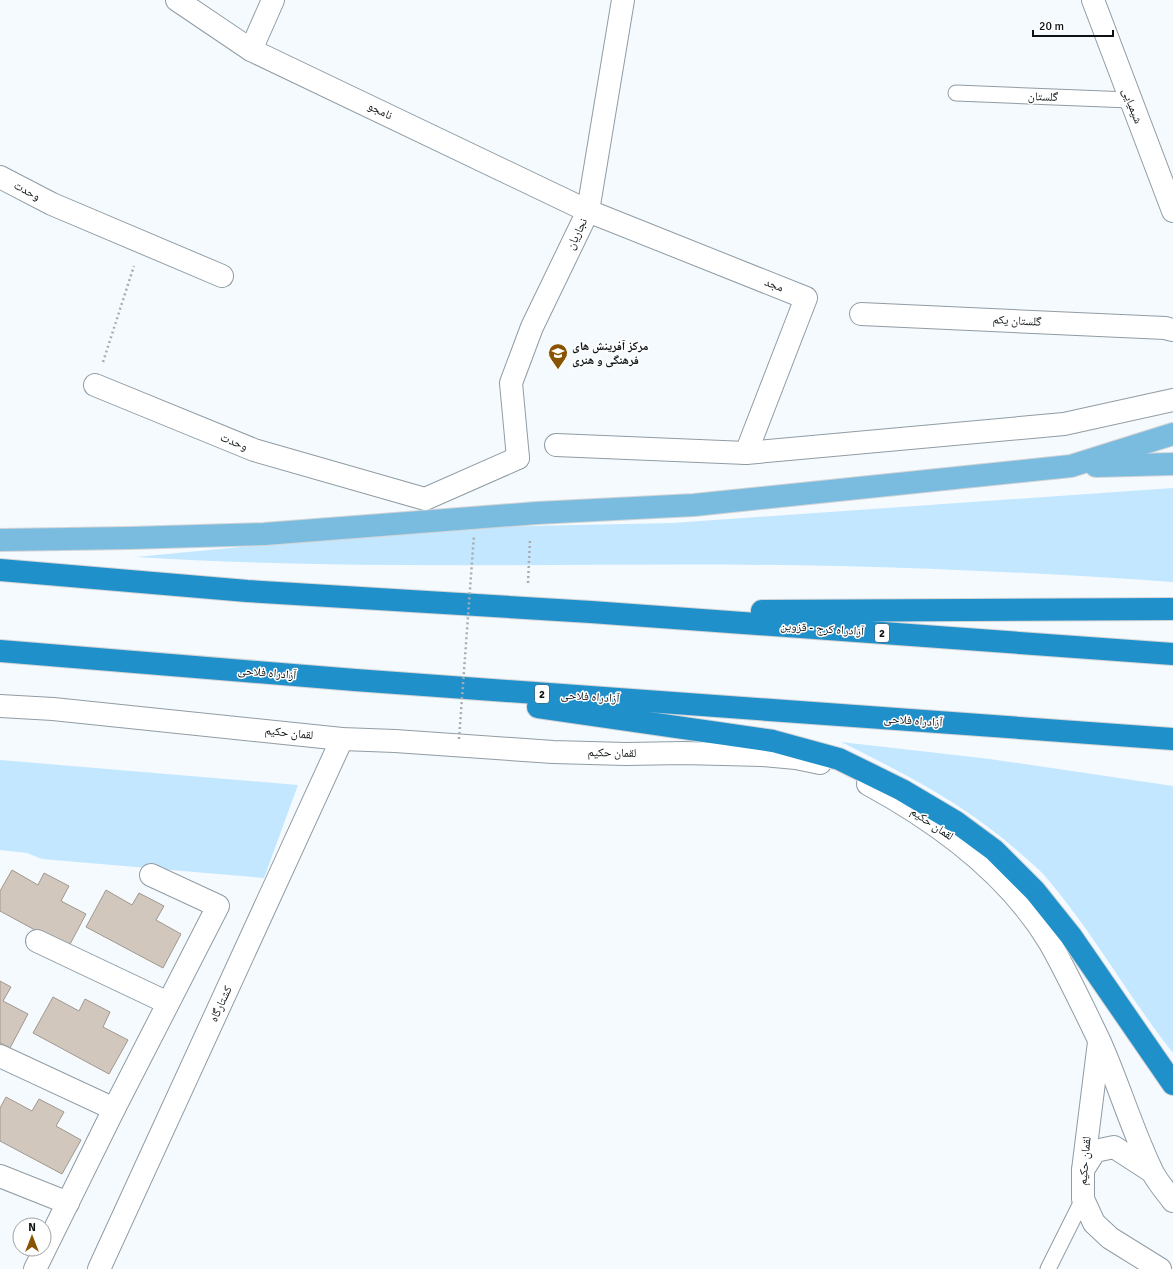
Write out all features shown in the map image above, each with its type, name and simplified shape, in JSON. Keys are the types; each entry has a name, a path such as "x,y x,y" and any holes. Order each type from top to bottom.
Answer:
{"highway":[{"name":"2","path":"0,570 248,591 591,612"},
{"path":"591,612 1173,609"},
{"name":"آزادراه کرج - قزوین","path":"591,612 1173,654"},
{"name":"آزادراه فلاحی","path":"0,650 354,680 1085,733"},
{"path":"354,680 773,741 839,758 895,786 956,822 994,850 1035,891 1071,936 1173,1084"},
{"name":"2","path":"1085,733 1173,739"},
{"path":"1085,733 1173,750"}],"main road":[{"path":"1071,466 1173,434"},
{"path":"0,540 264,534 537,514 694,506 1071,466 1173,464"}],"street":[{"name":"نامجو","path":"177,0 251,50 588,212"},
{"path":"251,50 274,0"},
{"name":"نجاریان","path":"518,458 511,382 532,327 588,212 623,0"},
{"name":"شیمیایی","path":"1093,0 1173,211"},
{"name":"وحدت","path":"0,177 52,204 222,276"},
{"name":"مجد","path":"588,212 806,298 746,453"},
{"name":"گلستان یکم","path":"861,314 1165,328 1173,330"},
{"name":"وحدت","path":"95,385 254,450 425,499 518,458"},
{"path":"556,445 746,453 1064,424 1173,400"},
{"name":"لقمان حکیم","path":"0,706 342,739 567,752 762,755 796,758 831,766 892,797 957,840 1010,891 1050,943 1099,1040 1151,1171 1173,1201"},
{"name":"کشتارگاه","path":"99,1269 342,739"},
{"path":"35,1269 114,1109 218,906 151,875"},
{"path":"37,941 168,1003"},
{"name":"لقمان حکیم","path":"1099,1040 1083,1170 1083,1199 1094,1223 1110,1238 1160,1269"},
{"path":"0,1056 114,1109"},
{"path":"1083,1170 1095,1151 1114,1147 1151,1171"},
{"path":"0,1176 68,1203"}],"lane":[{"name":"گلستان","path":"956,93 1130,100"},
{"path":"1048,1269 1083,1199"}],"path":[{"path":"95,385 142,242"},
{"path":"527,608 530,539 537,514"},
{"path":"459,739 474,535"}],"shaded area":[{"path":"1173,488 1173,582 1006,572 840,566 312,564 136,557 441,528 672,523"},
{"path":"841,742 990,759 1173,786 1173,1053 1079,919 1045,876 1036,867 1001,837 957,806 912,778"},
{"path":"0,760 298,785 264,878 42,859 27,853 0,850"}],"building":[{"path":"12,870 38,885 44,873 69,886 61,901 86,914 68,948 0,911 0,891"},
{"path":"106,890 132,905 139,893 164,906 156,920 181,934 163,968 86,927"},
{"path":"0,981 11,987 3,1001 28,1014 10,1048 0,1043"},
{"path":"53,997 79,1011 85,999 110,1012 103,1027 128,1040 109,1074 33,1033"},
{"path":"6,1097 32,1111 39,1099 64,1112 56,1126 81,1140 62,1174 0,1141 0,1108"}],"place":[{"name":"مرکز آفرینش های فرهنگی و هنری","path":"558,370"}]}
